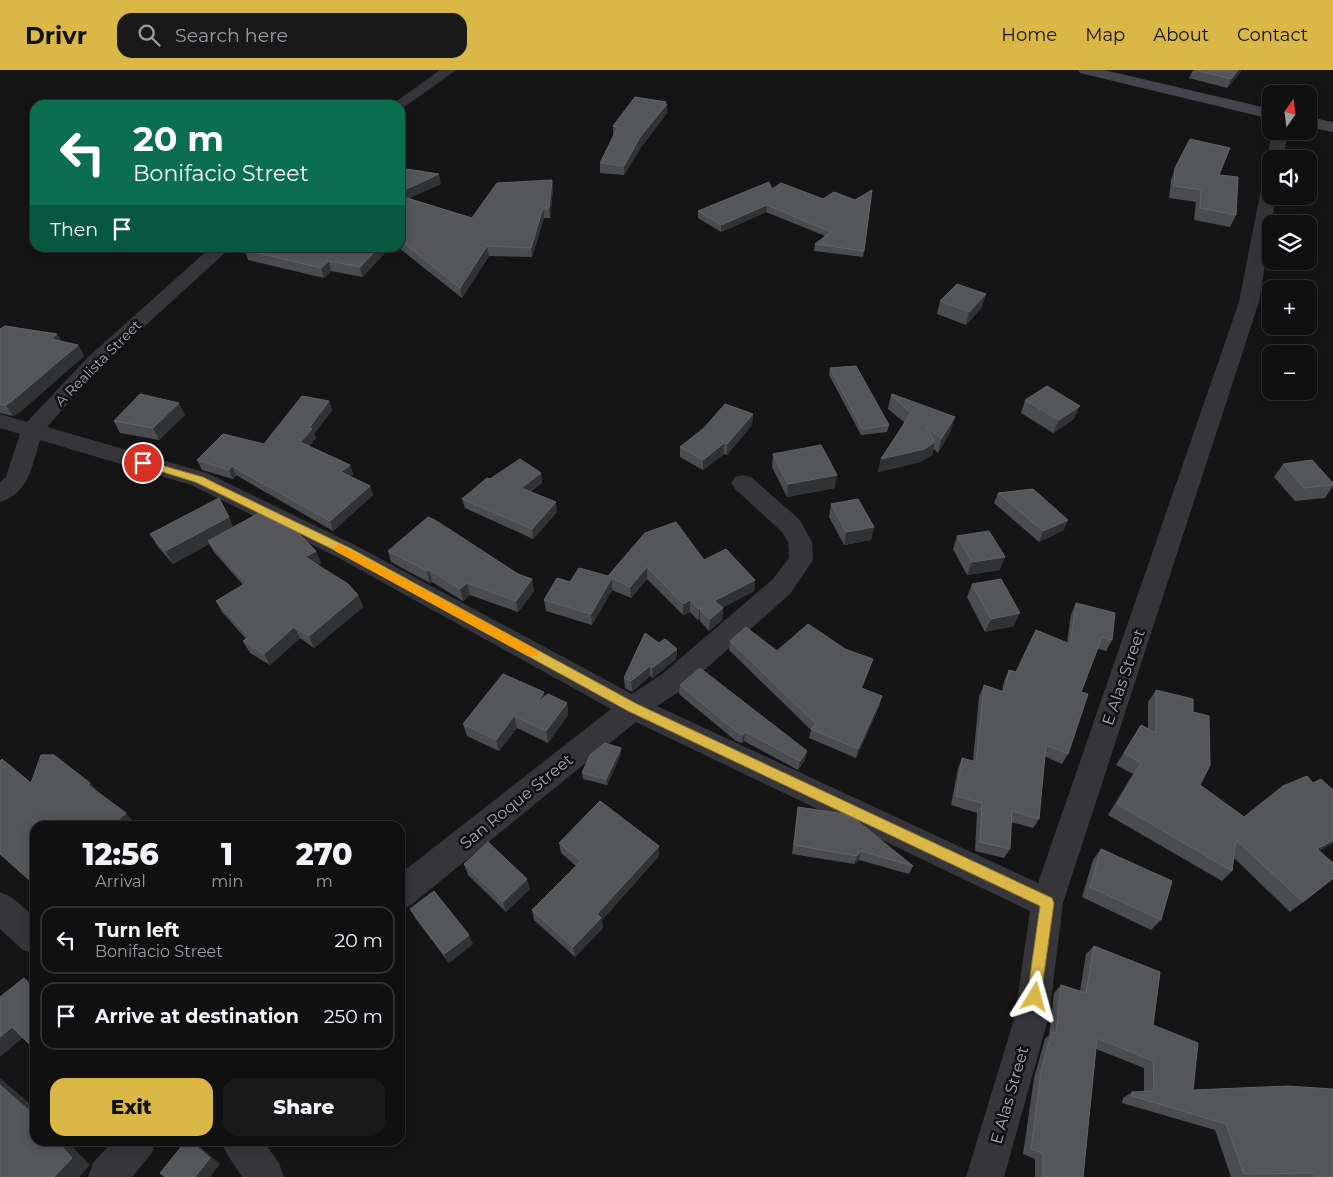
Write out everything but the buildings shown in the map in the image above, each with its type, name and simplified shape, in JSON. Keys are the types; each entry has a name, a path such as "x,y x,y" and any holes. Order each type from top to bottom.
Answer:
{"main road":[{"path":"1085,70 1262,112"},
{"path":"1318,124 1333,127"}],"street":[{"path":"405,100 449,70"},
{"name":"E Alas Street","path":"986,1177 1032,1016 1047,903 1250,302 1266,205"},
{"name":"A Realista Street","path":"0,494 16,481 32,430 94,362 216,252"},
{"path":"0,421 199,480 346,551 633,708 1047,903"},
{"name":"San Roque Street","path":"405,890 633,708 672,682 781,588 801,560 800,542 791,526 743,483"},
{"path":"0,908 30,934"},
{"path":"107,1177 134,1146"},
{"path":"243,1146 265,1177"}],"slow traffic":[{"path":"339,548 533,653"}],"route":[{"path":"143,463 199,480 215,487 346,551 633,708 1047,903 1035,997"}]}
